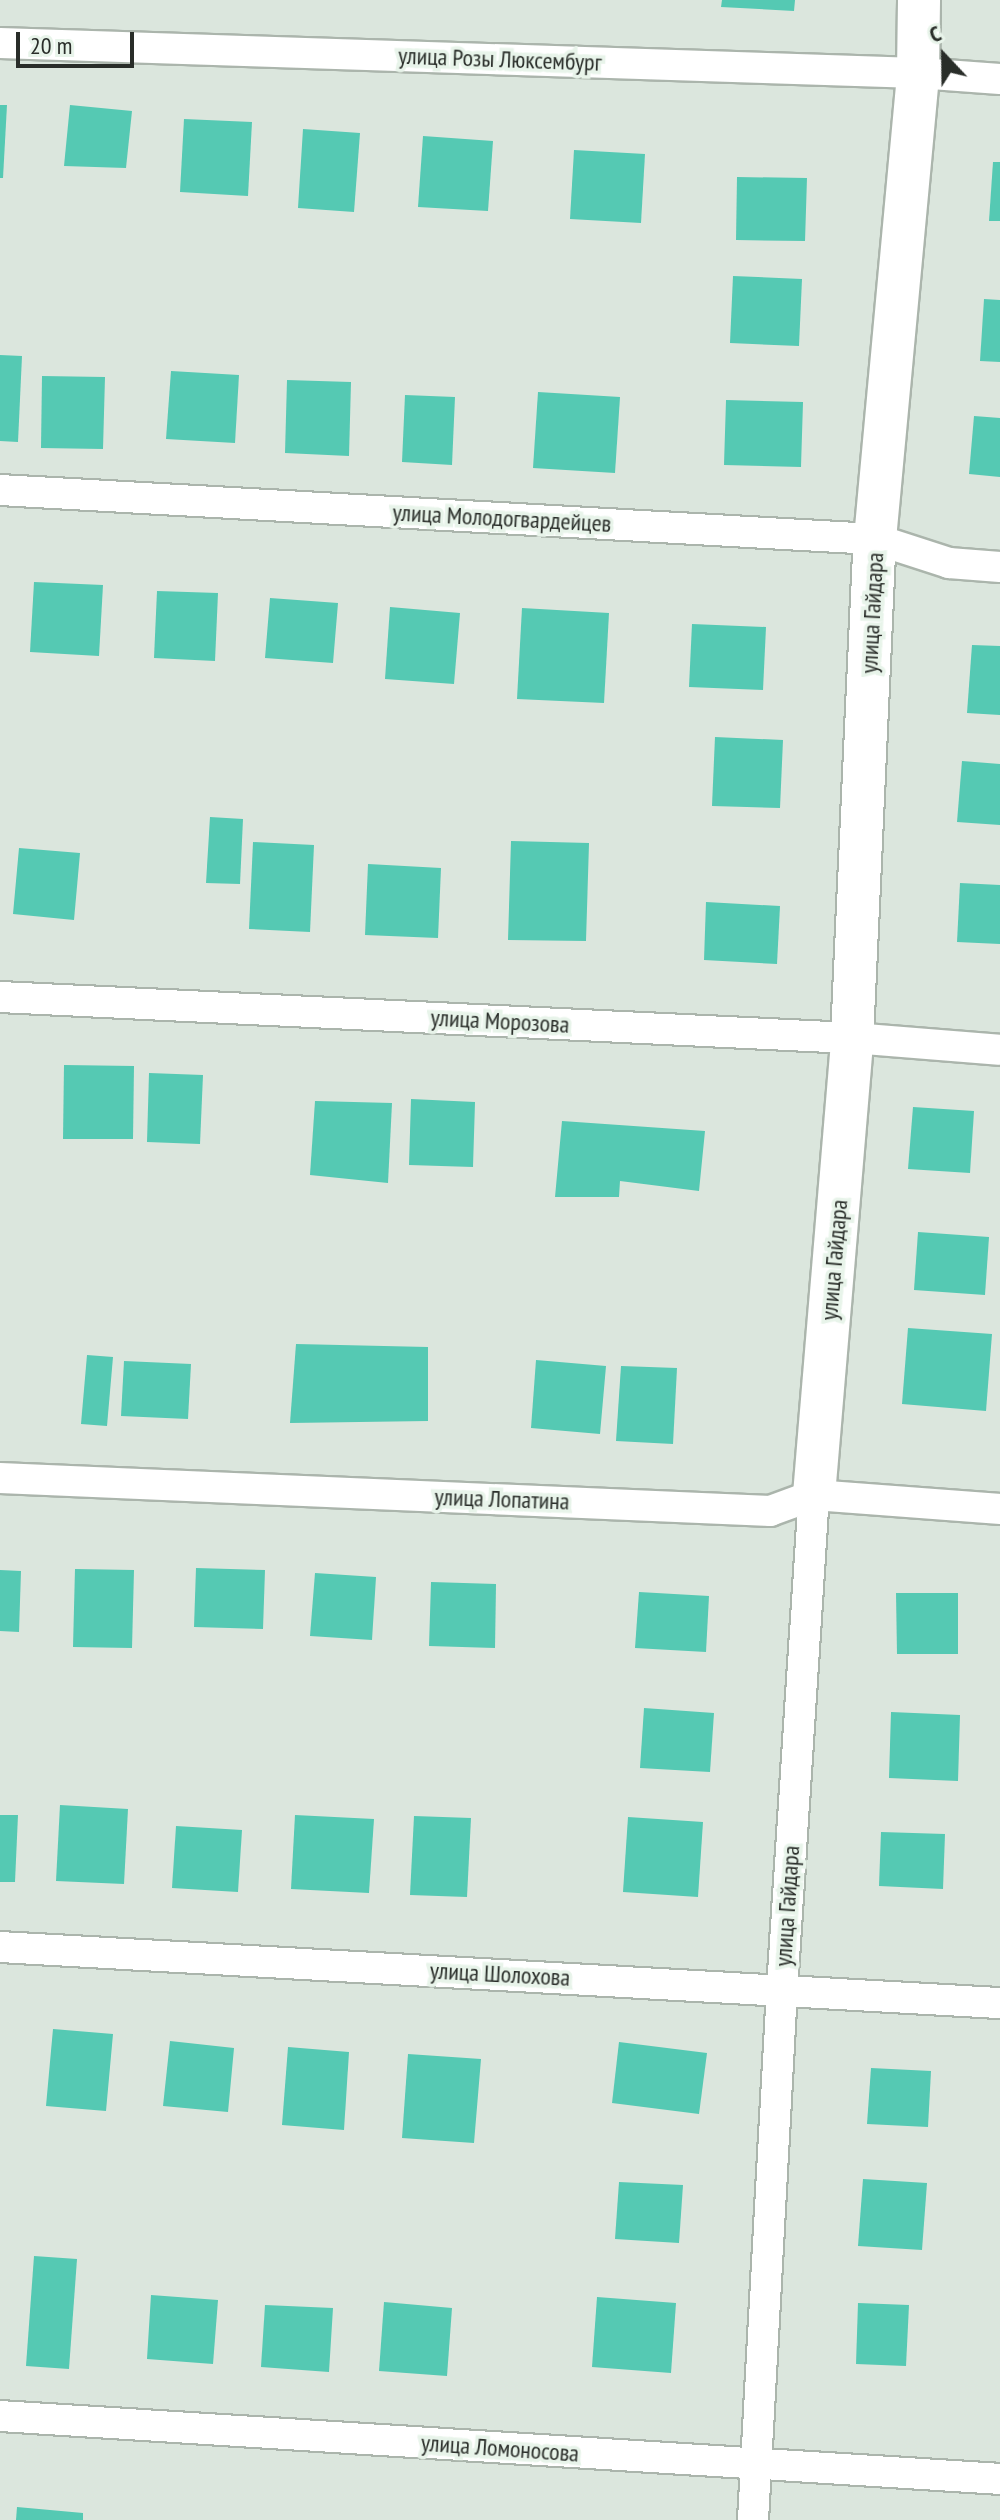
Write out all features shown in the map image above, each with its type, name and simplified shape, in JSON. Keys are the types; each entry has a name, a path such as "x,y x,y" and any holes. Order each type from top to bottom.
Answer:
{"street":[{"name":"улица Гайдара","path":"753,2520 782,1989 814,1495 852,1038 875,539 918,73 919,0"},
{"name":"улица Розы Люксембург","path":"0,43 918,73 1000,79"},
{"name":"улица Молодогвардейцев","path":"0,490 875,539 949,563 1000,567"},
{"name":"улица Морозова","path":"0,997 852,1038 1000,1050"},
{"name":"улица Лопатина","path":"0,1478 770,1511 814,1495 1000,1509"},
{"name":"улица Шолохова","path":"0,1947 1000,2003"},
{"name":"улица Ломоносова","path":"0,2416 1000,2479"}],"building":[{"path":"722,0 795,0 794,11 721,7"},
{"path":"0,105 7,105 3,178 0,178"},
{"path":"70,105 132,111 126,168 64,166"},
{"path":"184,119 252,122 248,196 180,192"},
{"path":"303,129 360,133 354,212 298,208"},
{"path":"423,136 493,141 488,211 418,207"},
{"path":"574,150 645,154 641,223 570,219"},
{"path":"993,162 1000,162 1000,221 989,221"},
{"path":"737,177 807,178 805,241 736,240"},
{"path":"733,276 802,279 799,346 730,343"},
{"path":"984,299 1000,300 1000,362 980,361"},
{"path":"0,355 22,356 18,442 0,441"},
{"path":"171,371 239,375 235,443 166,439"},
{"path":"42,376 105,377 103,449 41,448"},
{"path":"287,380 351,382 349,456 285,453"},
{"path":"538,392 620,397 615,473 533,468"},
{"path":"405,395 455,397 452,465 402,462"},
{"path":"726,400 803,402 801,467 724,465"},
{"path":"974,416 1000,418 1000,477 969,474"},
{"path":"34,582 103,585 99,656 30,652"},
{"path":"157,591 218,593 215,661 154,658"},
{"path":"270,598 338,603 333,663 265,658"},
{"path":"390,607 460,613 454,684 385,679"},
{"path":"522,608 609,613 604,703 517,699"},
{"path":"692,624 766,627 763,690 689,687"},
{"path":"972,645 1000,646 1000,715 967,713"},
{"path":"715,737 783,740 780,808 712,806"},
{"path":"962,761 1000,764 1000,825 957,822"},
{"path":"210,817 243,819 240,884 206,883"},
{"path":"511,841 589,843 586,941 508,940"},
{"path":"253,842 314,845 310,932 249,929"},
{"path":"19,848 80,853 74,920 13,914"},
{"path":"368,864 441,868 438,938 365,935"},
{"path":"960,883 1000,885 1000,944 957,942"},
{"path":"706,902 780,906 777,964 704,960"},
{"path":"64,1065 134,1066 133,1139 63,1139"},
{"path":"149,1073 203,1075 200,1144 147,1142"},
{"path":"411,1099 475,1102 473,1167 409,1165"},
{"path":"315,1101 392,1103 388,1183 310,1175"},
{"path":"913,1107 974,1111 970,1173 908,1169"},
{"path":"562,1121 705,1131 699,1191 620,1181 619,1197 555,1197"},
{"path":"918,1232 989,1237 985,1295 914,1290"},
{"path":"908,1328 992,1334 986,1411 902,1404"},
{"path":"296,1344 428,1347 428,1421 290,1423"},
{"path":"87,1355 113,1357 107,1426 81,1424"},
{"path":"536,1360 606,1366 600,1434 531,1428"},
{"path":"124,1361 191,1364 188,1419 121,1416"},
{"path":"621,1366 677,1368 673,1444 616,1441"},
{"path":"196,1568 265,1570 263,1629 194,1627"},
{"path":"75,1569 134,1570 132,1648 73,1647"},
{"path":"0,1570 21,1571 19,1632 0,1631"},
{"path":"315,1573 376,1577 372,1640 310,1636"},
{"path":"431,1582 496,1584 495,1648 429,1646"},
{"path":"639,1592 709,1596 706,1652 635,1648"},
{"path":"896,1593 958,1593 958,1654 897,1654"},
{"path":"644,1708 714,1713 710,1772 640,1768"},
{"path":"891,1712 960,1715 958,1781 889,1778"},
{"path":"60,1805 128,1809 124,1884 56,1881"},
{"path":"0,1815 18,1815 15,1882 0,1882"},
{"path":"295,1815 374,1819 369,1893 291,1889"},
{"path":"414,1816 471,1818 467,1897 410,1895"},
{"path":"628,1817 703,1822 698,1897 623,1892"},
{"path":"176,1826 242,1830 238,1892 172,1888"},
{"path":"881,1832 945,1834 943,1889 879,1886"},
{"path":"53,2029 113,2034 106,2111 46,2106"},
{"path":"170,2041 234,2048 228,2112 163,2106"},
{"path":"619,2042 707,2053 699,2114 612,2103"},
{"path":"288,2047 349,2052 344,2130 282,2125"},
{"path":"408,2054 481,2059 474,2143 402,2138"},
{"path":"871,2068 931,2071 928,2127 867,2124"},
{"path":"863,2179 927,2183 922,2250 858,2246"},
{"path":"619,2182 683,2185 679,2243 615,2239"},
{"path":"34,2256 77,2259 69,2369 26,2366"},
{"path":"151,2295 218,2300 213,2364 147,2359"},
{"path":"597,2297 676,2303 671,2373 592,2367"},
{"path":"384,2302 452,2308 447,2376 379,2371"},
{"path":"858,2303 909,2305 906,2366 856,2364"},
{"path":"265,2305 333,2308 329,2372 261,2367"},
{"path":"17,2507 83,2513 83,2520 16,2520"}]}
